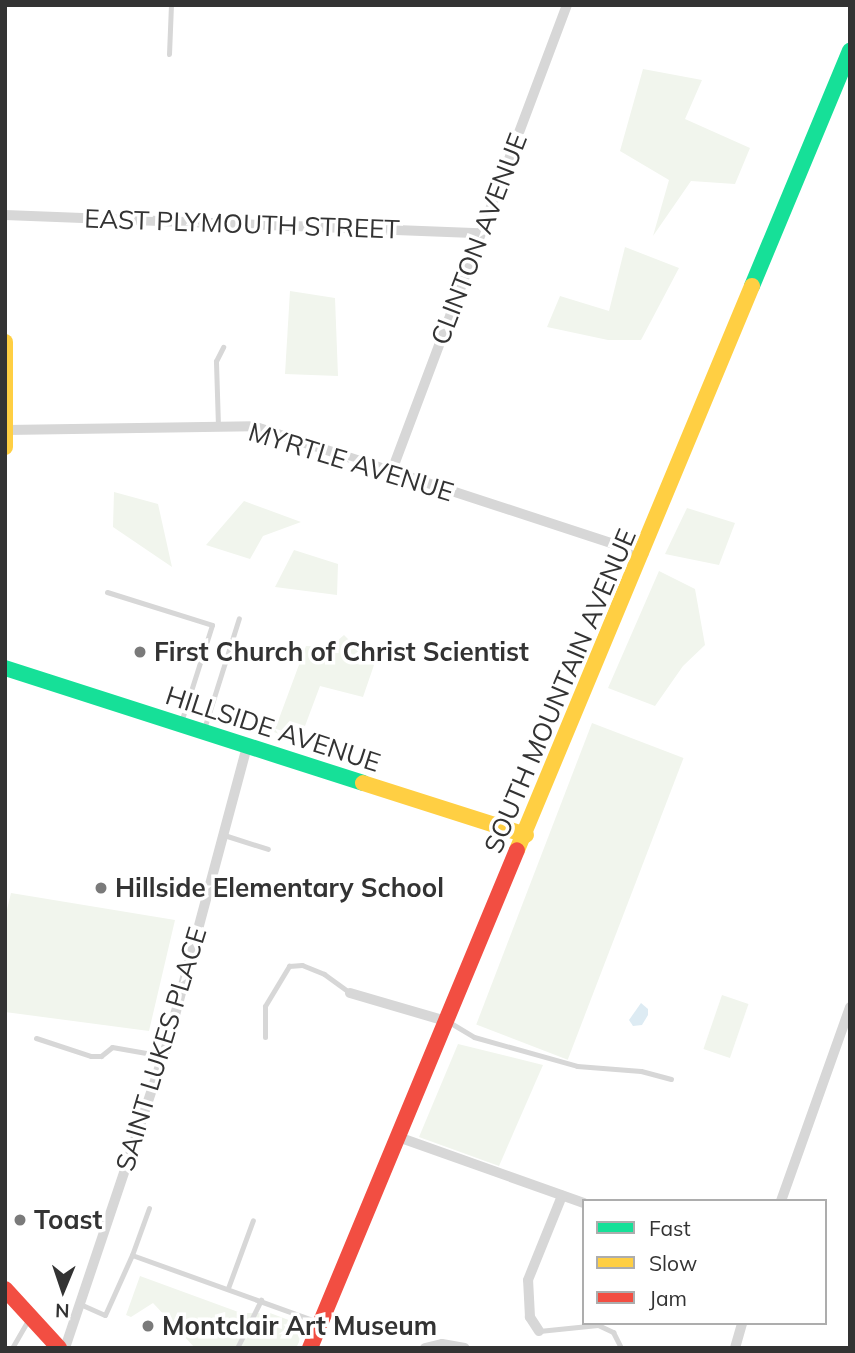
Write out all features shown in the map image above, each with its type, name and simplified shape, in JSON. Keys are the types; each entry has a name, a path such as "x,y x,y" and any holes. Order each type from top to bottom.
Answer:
{"street":[{"name":"CLINTON AVENUE","path":"391,473 568,5"},
{"name":"SOUTH MOUNTAIN AVENUE","path":"310,1348 401,1138 850,51"},
{"name":"EAST PLYMOUTH STREET","path":"5,215 480,233"},
{"path":"5,342 5,447"},
{"name":"MYRTLE AVENUE","path":"7,430 253,426 644,554"},
{"name":"HILLSIDE AVENUE","path":"5,668 526,835"},
{"name":"SAINT LUKES PLACE","path":"57,1346 79,1304 163,1056 221,834 247,747"},
{"path":"351,993 449,1022"},
{"path":"782,1199 850,1007"},
{"path":"401,1138 582,1202"},
{"path":"539,1331 530,1317 528,1280 562,1196"},
{"path":"5,1289 57,1346"},
{"path":"735,1348 741,1325"},
{"path":"425,1348 465,1348"}],"lane":[{"path":"169,54 171,5"},
{"path":"218,427 216,361 223,347"},
{"path":"107,592 212,625 180,725"},
{"path":"203,732 239,618"},
{"path":"221,834 268,849"},
{"path":"265,1037 265,1006 289,966 302,965 324,974 351,993"},
{"path":"449,1022 474,1037 577,1066 641,1070 671,1079"},
{"path":"36,1038 91,1056 101,1056 111,1047 163,1056"},
{"path":"79,1304 105,1315 132,1255 149,1208"},
{"path":"228,1288 253,1220"},
{"path":"132,1255 321,1324"},
{"path":"237,1348 261,1300"},
{"path":"12,1348 31,1317"},
{"path":"539,1331 582,1324"},
{"path":"588,1325 612,1332 621,1348"}],"shaded area":[{"path":"643,69 702,80 685,119 750,148 735,184 691,181 653,236 669,180 620,151"},
{"path":"625,247 679,268 641,340 608,340 547,327 560,296 609,311"},
{"path":"290,291 335,298 338,376 285,374"},
{"path":"114,492 158,504 172,567 113,527"},
{"path":"244,501 301,522 263,536 250,559 206,545"},
{"path":"687,508 735,523 719,565 665,554"},
{"path":"294,550 338,564 337,595 275,587"},
{"path":"659,571 695,589 705,645 683,666 655,706 608,688"},
{"path":"344,635 374,665 363,697 320,686 299,742 274,732 306,646 330,647"},
{"path":"592,723 683,758 568,1060 476,1025"},
{"path":"11,893 175,920 149,1031 5,1012 5,918"},
{"path":"722,995 748,1004 730,1058 703,1049"},
{"path":"641,1003 648,1009 648,1015 642,1025 633,1026 629,1020"},
{"path":"458,1044 543,1065 499,1166 419,1137"},
{"path":"140,1276 241,1313 270,1313 302,1325 299,1342 296,1348 195,1348 153,1303 131,1317 126,1315"}],"traffic: fast":[{"path":"752,286 850,51"},
{"path":"5,668 363,783"}],"traffic: slow":[{"path":"517,850 752,286"},
{"path":"5,342 5,447"},
{"path":"363,783 526,835"}],"traffic: jam":[{"path":"310,1348 517,850"},
{"path":"5,1289 59,1348"}],"place":[{"name":"First Church of Christ Scientist","path":"140,652"},
{"name":"Hillside Elementary School","path":"101,888"},
{"name":"Toast","path":"20,1220"},
{"name":"Montclair Art Museum","path":"148,1326"}]}
